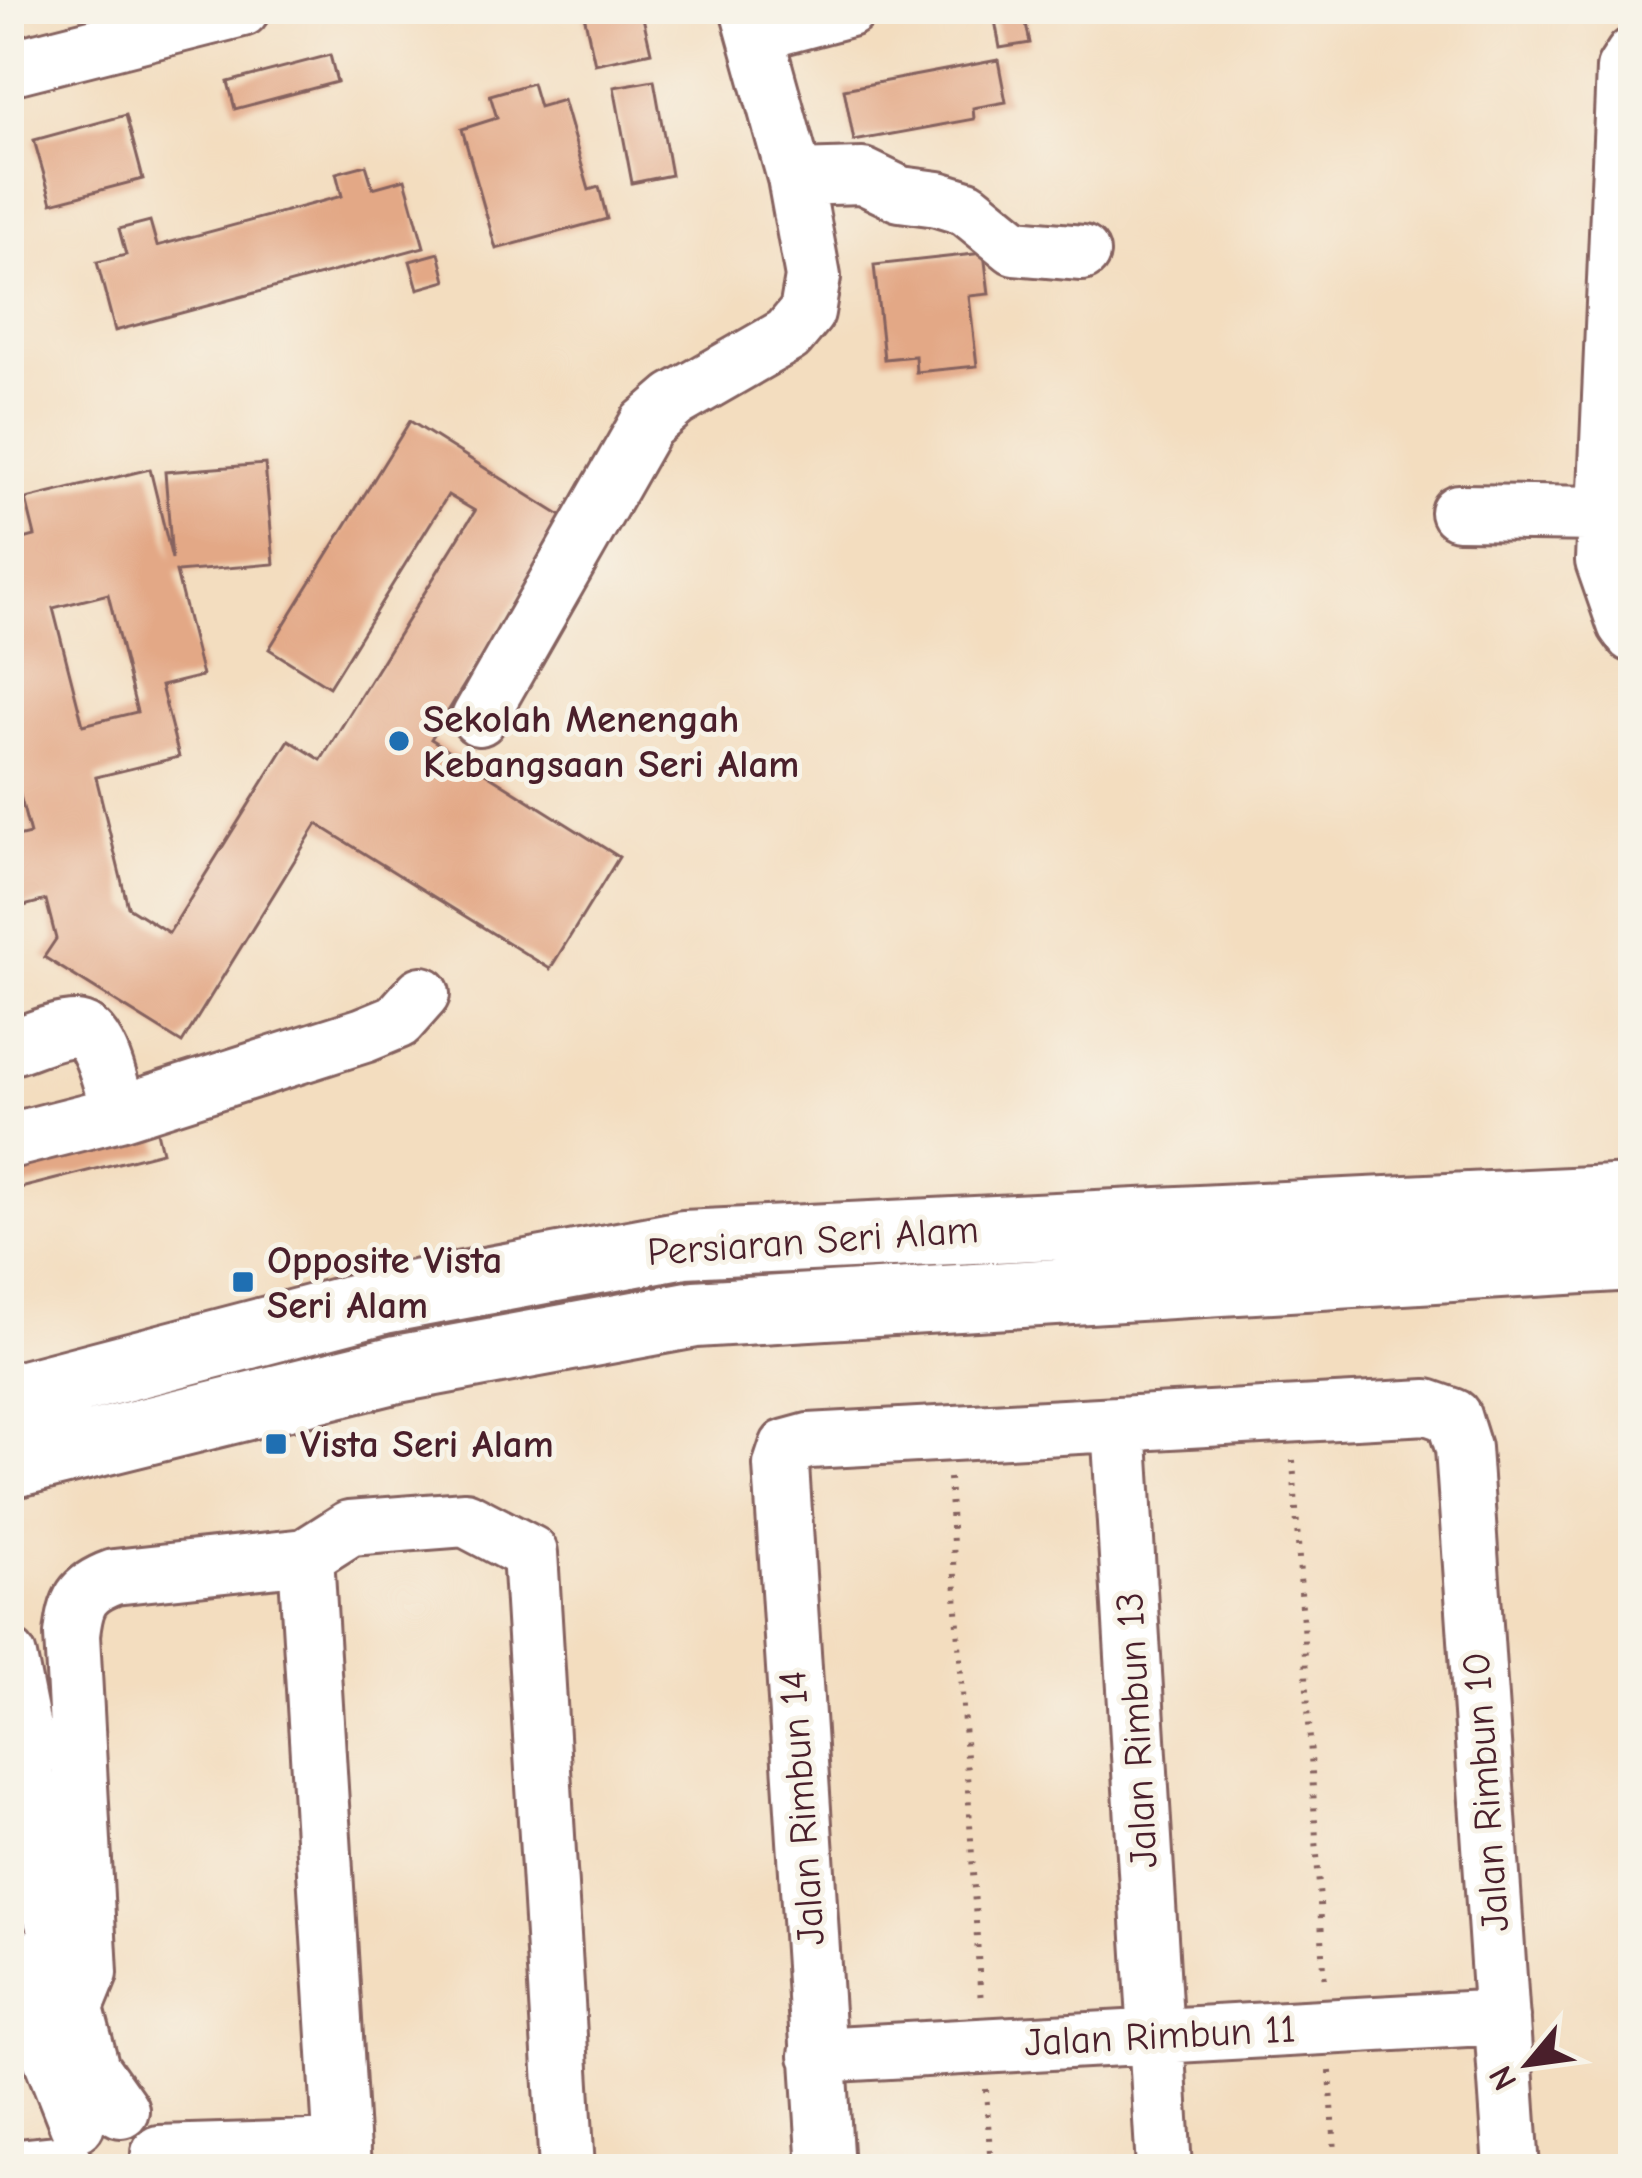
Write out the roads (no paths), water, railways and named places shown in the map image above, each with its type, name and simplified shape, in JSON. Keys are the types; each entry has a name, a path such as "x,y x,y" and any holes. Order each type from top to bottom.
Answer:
{"main road":[{"name":"Persiaran Seri Alam","path":"9,1398 383,1300 684,1244 1633,1198"},
{"name":"Persiaran Seri Alam","path":"9,1465 397,1369 695,1314 1633,1257"},
{"path":"9,1366 89,1377"}],"street":[{"path":"9,68 242,9"},
{"path":"479,718 646,425 675,400 788,335 807,311 813,277 795,178 752,22 849,9"},
{"path":"1633,55 1624,69 1603,561 1633,635"},
{"path":"795,178 863,176 900,194 967,208 1015,247 1082,253"},
{"path":"1458,512 1605,514"},
{"path":"9,1141 119,1113 364,1035 398,1021 422,994"},
{"path":"9,1048 72,1029 84,1030 96,1041 119,1113"},
{"name":"Jalan Rimbun 10","path":"1119,1424 1427,1407 1453,1416 1462,1448 1512,2169"},
{"name":"Jalan Rimbun 14","path":"826,2169 781,1465 787,1447 809,1441 1119,1424"},
{"name":"Jalan Rimbun 13","path":"1119,1424 1164,2169"},
{"path":"77,2005 90,1973 72,1634 80,1598 95,1584 113,1577 306,1556 350,1528 465,1519 530,1552 567,2169"},
{"path":"9,2168 135,2116 183,2161 342,2158 306,1556"},
{"path":"9,1657 32,1774 41,1877 92,2069 83,2141"},
{"path":"9,1952 83,2141"},
{"name":"Jalan Rimbun 11","path":"818,2055 1502,2017"}],"place":[{"name":"Sekolah Menengah Kebangsaan Seri Alam","path":"399,741"},
{"name":"Opposite Vista Seri Alam","path":"243,1282"},
{"name":"Vista Seri Alam","path":"276,1444"}]}
